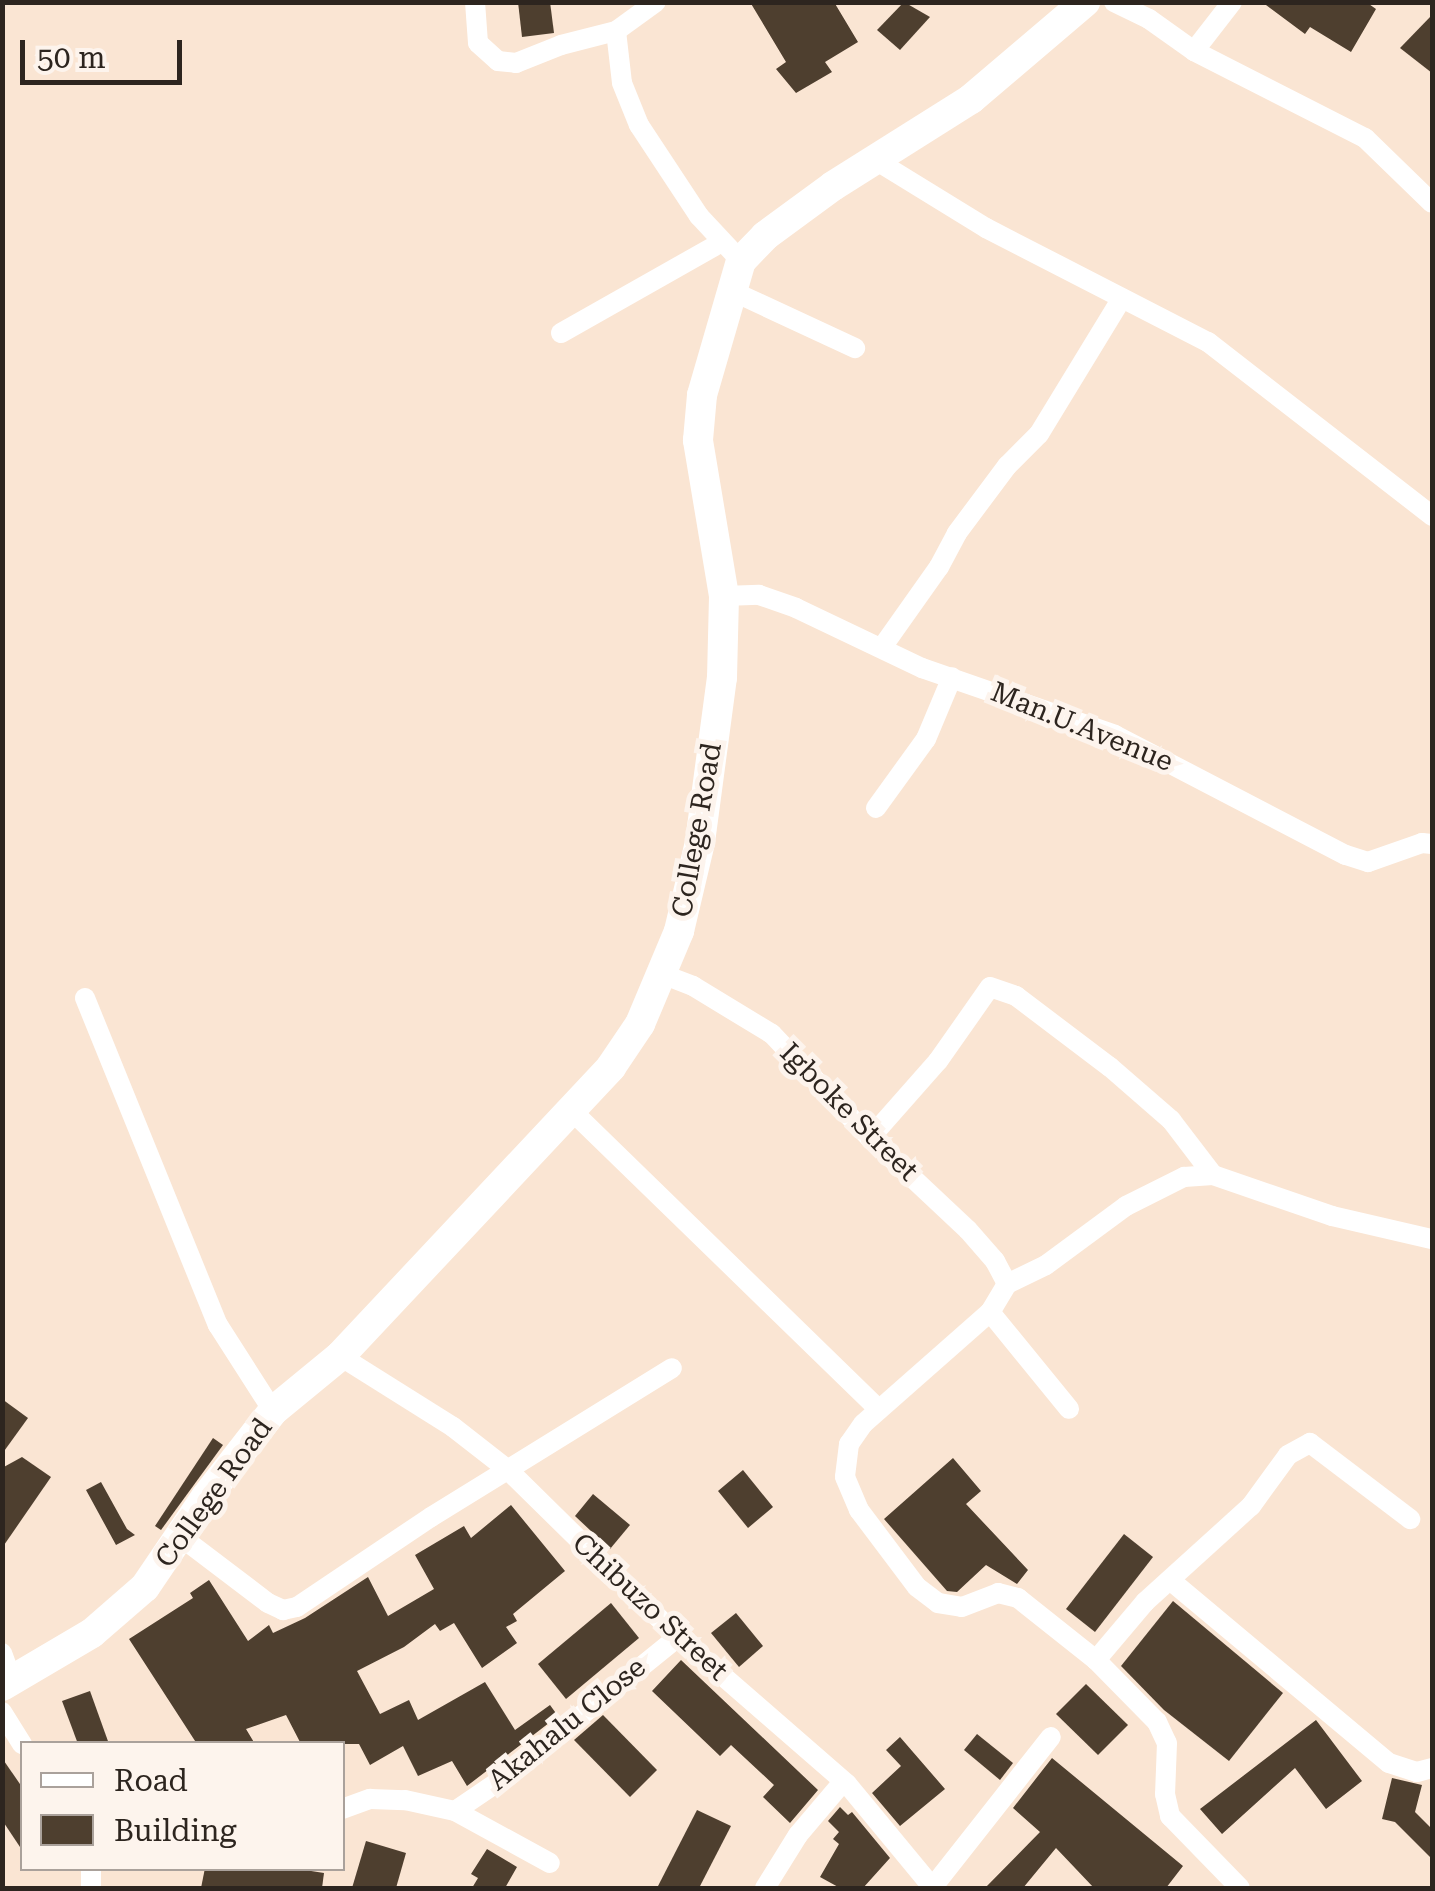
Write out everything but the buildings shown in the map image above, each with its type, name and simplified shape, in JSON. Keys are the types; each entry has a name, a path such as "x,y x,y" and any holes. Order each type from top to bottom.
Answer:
{"main road":[{"path":"730,265 792,216 971,99 1085,2"},
{"name":"College Road","path":"6,1673 122,1610 146,1587 273,1411 340,1356 611,1068 640,1024 679,930 700,842 722,678 724,596 698,440 702,395 730,265"}],"street":[{"path":"475,2 478,43 498,61 516,63 561,44 616,31 656,2"},
{"path":"1114,2 1149,19 1194,51 1364,138 1432,202"},
{"path":"1194,51 1232,2"},
{"path":"616,31 622,83 640,126 730,265 854,348"},
{"path":"877,160 986,228 1208,342 1432,516"},
{"path":"562,333 730,265"},
{"path":"882,646 939,568 957,533 1007,466 1039,434 1122,298"},
{"name":"Man.U.Avenue","path":"724,596 758,595 882,646 922,668 1116,735 1346,855 1368,862 1422,843 1432,844"},
{"path":"876,808 926,739 952,677"},
{"name":"Igboke Street","path":"662,974 693,986 772,1034 870,1138 968,1230 995,1261 1008,1284"},
{"path":"870,1138 938,1061 990,987 1016,996 1110,1067 1172,1120 1214,1175"},
{"path":"85,998 218,1325 273,1411"},
{"path":"571,1110 879,1409"},
{"path":"1240,1888 1170,1816 1165,1794 1167,1743 1157,1722 1096,1660 1018,1598 998,1594 962,1607 938,1604 917,1587 859,1510 845,1477 849,1444 879,1409 990,1312 1008,1284 1046,1265 1126,1206 1184,1177 1214,1175 1332,1216 1432,1239"},
{"path":"990,1312 1069,1408"},
{"name":"Chibuzo Street","path":"340,1356 453,1427 507,1468 678,1637 843,1782 878,1818 923,1885"},
{"path":"181,1537 268,1604 282,1610 297,1607 507,1468 672,1368"},
{"path":"1096,1660 1170,1580 1251,1506 1288,1455 1310,1443 1410,1519"},
{"path":"1170,1580 1390,1763 1417,1772 1432,1768"},
{"name":"Akahalu Close","path":"455,1811 505,1777 678,1637"},
{"path":"2,1712 20,1741"},
{"path":"923,1885 1051,1737"},
{"path":"765,1888 798,1835 843,1782"},
{"path":"345,1808 370,1799 405,1800 455,1811 550,1863"}]}
